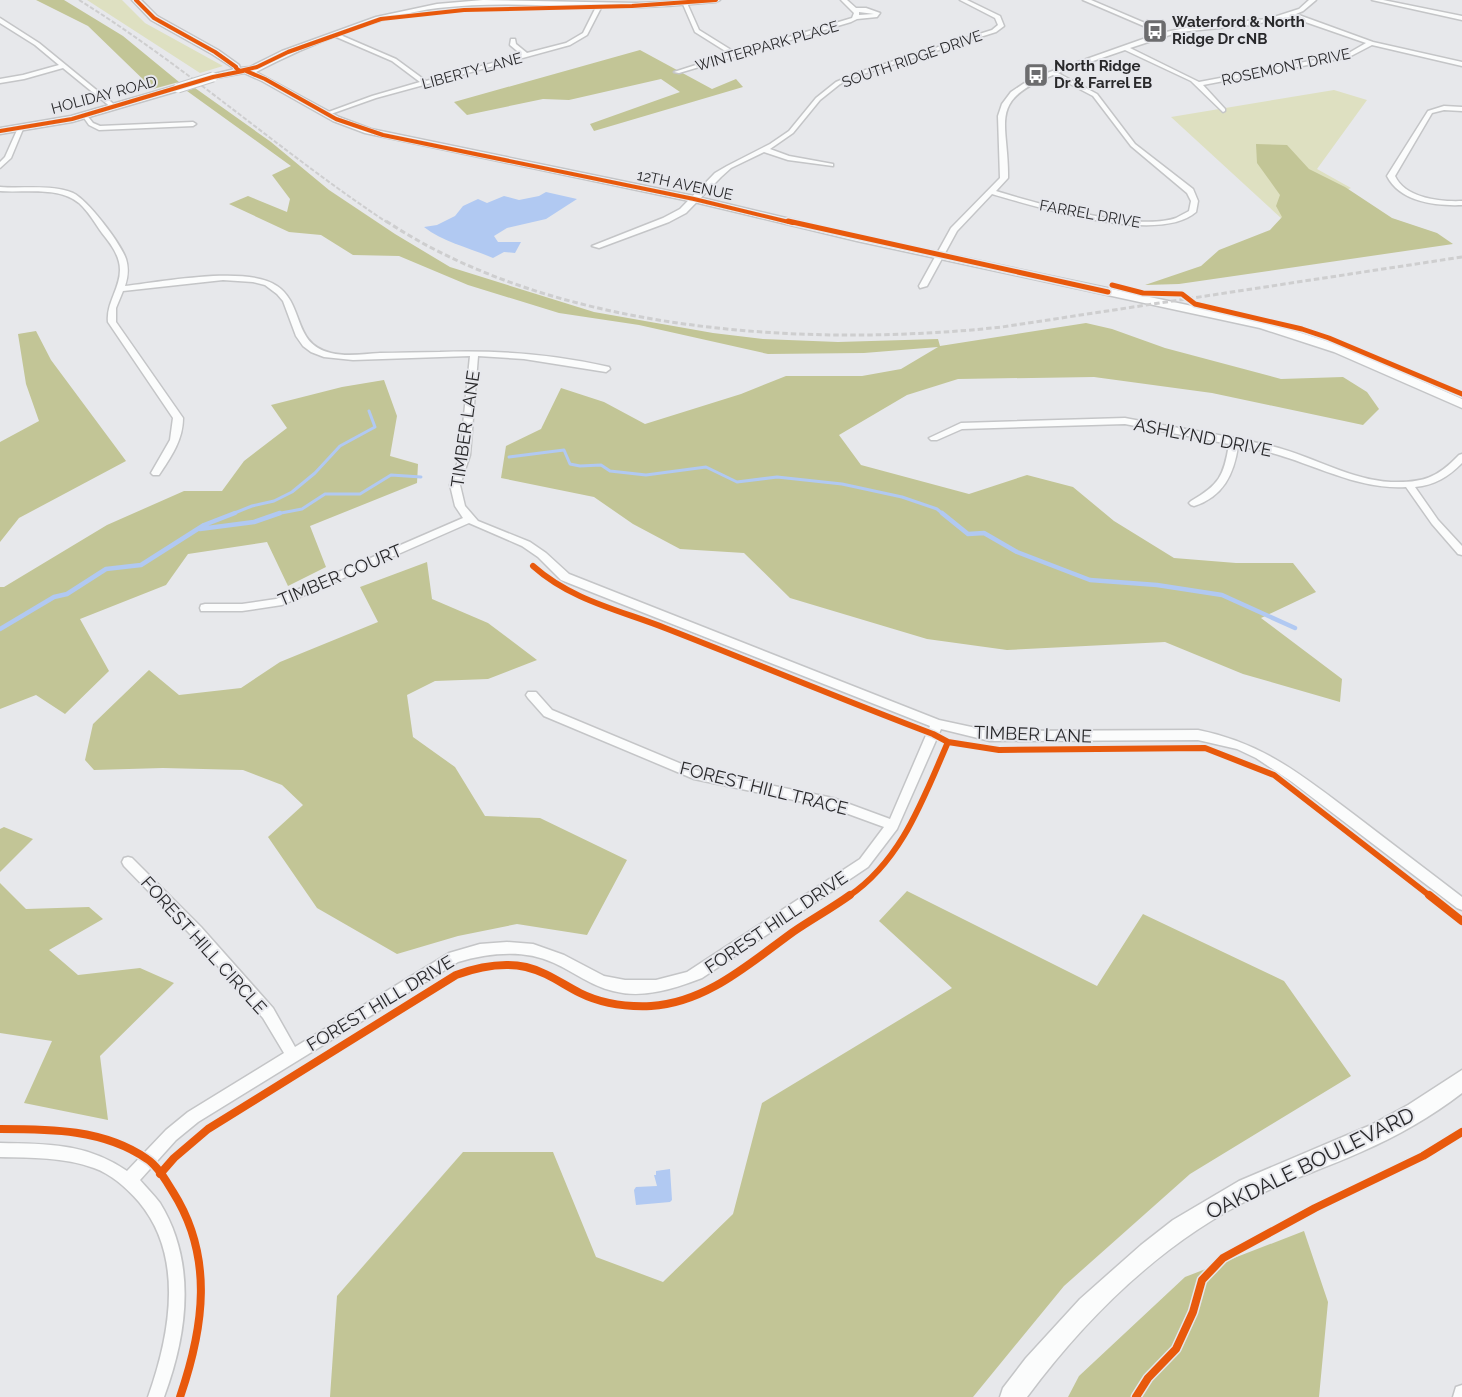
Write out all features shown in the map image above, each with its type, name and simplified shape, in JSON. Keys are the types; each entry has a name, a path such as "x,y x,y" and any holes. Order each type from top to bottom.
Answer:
{"street":[{"name":"12TH AVENUE","path":"136,0 154,18 246,67 326,114 348,124 382,134 694,199 938,256 1288,332 1346,353 1462,404"},
{"name":"HOLIDAY ROAD","path":"0,131 20,129 114,107 246,67 379,19 437,6 502,1 557,1 600,4 684,3 716,0"},
{"name":"WINTERPARK PLACE","path":"677,72 849,21 855,14 844,0"},
{"name":"SOUTH RIDGE DRIVE","path":"596,246 676,216 729,167 764,149 791,132 818,99 838,83 861,73 994,31 1001,26 1001,20 995,15 963,0"},
{"path":"1086,0 1167,34"},
{"path":"923,286 954,230 972,209 992,192 1004,178 1002,113 1011,95 1030,82 1167,34 1195,28 1276,20 1292,15 1307,7 1313,0"},
{"path":"1375,0 1462,18"},
{"path":"684,3 697,31 735,55"},
{"name":"LIBERTY LANE","path":"326,114 361,101 560,47 578,39 589,29 600,4"},
{"path":"1292,15 1338,33 1371,43 1462,64"},
{"path":"0,20 36,44 114,107"},
{"path":"336,35 394,60 425,83"},
{"path":"513,40 513,45 527,56"},
{"name":"ROSEMONT DRIVE","path":"1198,84 1349,56 1371,43"},
{"path":"1126,48 1174,70 1198,84 1223,110"},
{"path":"0,81 24,77 64,66"},
{"name":"FARREL DRIVE","path":"992,192 1031,204 1139,224 1158,224 1174,221 1188,215 1194,208 1194,198 1190,191 1133,145 1095,95 1054,73"},
{"path":"1462,109 1444,108 1430,112 1391,176 1395,185 1426,199 1444,204 1462,203"},
{"path":"85,115 91,124 99,128 193,124"},
{"path":"0,166 8,158 20,129"},
{"path":"764,149 788,158 831,165"},
{"path":"0,189 58,192 81,200 120,252 124,272 121,289 111,306 112,322 178,418 179,429 176,438 156,473"},
{"path":"121,289 223,278 250,279 267,284 280,291 285,298 302,341 317,352 340,357 474,353 506,354 606,369"},
{"name":"TIMBER LANE","path":"474,353 465,455 455,485 460,506 470,520 526,544 542,555 560,573 576,583 937,724 990,736 1198,735 1227,740 1245,746 1282,767 1462,904"},
{"name":"ASHLYND DRIVE","path":"934,438 961,426 1106,420 1144,424 1274,450 1355,478 1390,484 1409,484 1437,479 1448,472 1462,457"},
{"path":"1194,502 1211,494 1226,478 1230,468 1234,442"},
{"path":"1409,484 1436,522 1462,552"},
{"name":"TIMBER COURT","path":"205,608 238,609 278,602 470,520"},
{"name":"FOREST HILL TRACE","path":"532,695 548,713 694,774 833,803 893,825"},
{"name":"FOREST HILL DRIVE","path":"129,1180 171,1135 194,1117 439,965 464,954 490,948 519,948 542,952 558,958 592,977 614,985 654,987 678,982 697,974 864,864 893,825 937,724"},
{"name":"FOREST HILL CIRCLE","path":"128,862 196,931 268,1013 293,1056"},
{"name":"OAKDALE BOULEVARD","path":"1012,1397 1062,1333 1140,1261 1174,1235 1247,1189 1367,1138 1401,1120 1462,1080"},
{"path":"0,1150 54,1151 84,1157 105,1165 129,1180 145,1195 161,1219 172,1247 177,1278 177,1315 172,1346 156,1397"},
{"path":"1461,1397 1462,1393"}],"green space":[{"path":"36,0 64,0 123,36 179,82 153,89 88,26"},
{"path":"87,0 122,0 145,23 223,66 200,73"},
{"path":"640,50 712,89 736,79 743,87 594,131 590,124 680,92 661,79 569,100 543,99 467,115 454,102"},
{"path":"195,88 271,142 329,190 395,234 450,267 594,312 713,333 763,339 838,342 938,339 940,346 1086,323 1112,329 1165,348 1281,379 1343,377 1367,392 1379,409 1363,425 1212,393 1094,377 958,379 907,395 839,435 861,465 969,494 1027,475 1073,487 1114,521 1174,558 1236,563 1293,563 1316,592 1261,618 1342,679 1340,702 1243,674 1165,642 1007,650 927,639 790,598 744,553 680,549 633,524 594,497 501,478 506,446 541,429 561,388 604,402 645,424 741,394 786,376 862,376 901,369 938,347 864,353 768,354 639,325 559,313 468,285 399,256 353,255 321,235 289,232 229,204 248,196 287,212 290,199 272,175 291,166 187,91"},
{"path":"1334,90 1367,100 1317,169 1351,188 1282,219 1171,117"},
{"path":"1256,144 1287,145 1309,169 1345,187 1392,218 1437,233 1453,244 1179,284 1145,285 1201,266 1219,250 1270,230 1282,217 1276,206 1280,195 1257,163"},
{"path":"36,331 51,360 126,461 19,518 0,542 0,442 39,421 26,384 18,334"},
{"path":"384,380 397,416 390,456 418,464 417,483 310,526 326,567 288,586 267,542 188,554 166,585 80,619 109,671 65,714 36,695 0,709 0,587 4,587 107,525 184,491 222,491 244,461 287,428 271,405 342,387"},
{"path":"427,562 432,599 488,623 537,660 488,679 435,681 407,695 413,737 455,767 485,816 540,818 627,860 587,935 517,924 458,936 397,954 317,908 268,837 303,805 282,785 243,770 163,768 94,770 85,760 93,724 149,670 179,695 241,688 280,662 378,622 360,587"},
{"path":"4,827 33,839 0,872 0,829"},
{"path":"0,883 26,909 89,907 103,919 49,950 78,975 140,968 174,983 100,1056 108,1120 24,1103 52,1041 0,1033"},
{"path":"907,891 1097,986 1143,914 1284,981 1351,1076 1190,1174 1064,1286 973,1397 330,1397 337,1296 463,1152 553,1152 596,1257 663,1282 733,1214 762,1103 952,988 879,921"},
{"path":"1304,1231 1328,1302 1319,1397 1068,1397 1079,1376 1185,1277"}],"water":[{"path":"546,192 577,199 546,219 507,228 494,236 498,242 521,242 515,253 504,252 493,258 448,241 424,227 437,225 455,216 463,206 478,199 487,203 504,196 519,200 539,196"},
{"path":"670,1169 672,1200 670,1202 636,1205 634,1190 636,1187 657,1186 654,1175 656,1175 656,1171"}],"waterway":[{"path":"232,514 252,506 274,501 292,492 315,473 340,446 375,427 369,411"},
{"path":"509,457 564,450 570,464 580,466 601,465 610,471 646,475 706,467 737,482 777,477 842,484 902,497 937,509 943,514"},
{"path":"278,514 302,509 325,494 360,494 391,475 421,477"},
{"path":"0,629 54,597 67,594 106,569 141,565 204,525 235,513"},
{"path":"942,513 968,534 984,533 1017,552 1090,580 1157,585 1222,595 1295,628"},
{"path":"200,529 254,522 278,514"}],"railway":[{"path":"79,0 158,53 310,168 388,223"},
{"path":"386,221 453,259 526,288 603,309 684,324 766,332 847,335 926,333 1002,327 1462,257"}],"cycle path":[{"path":"136,0 154,18 215,52 236,67"},
{"path":"236,68 240,71 251,69 288,52 381,19 422,13 506,8 632,6 716,0"},
{"path":"0,131 72,119 213,77 243,71"},
{"path":"246,71 265,79 336,119 383,135 694,199 857,238 1108,292"},
{"path":"1112,285 1143,293 1182,294 1195,304 1302,329 1329,338 1462,394"},
{"path":"533,566 546,578 578,597 665,628 933,734 948,742 999,750 1205,748 1274,775 1462,921"},
{"path":"160,1174 174,1158 208,1129 442,982 469,970 498,965 526,967 553,977 585,995 605,1002 629,1006 653,1006 673,1003 711,989 746,967 795,931 871,880 897,848 907,831 948,742"},
{"path":"0,1129 57,1130 75,1132 110,1141 128,1148 149,1160 168,1184 183,1208 193,1233 199,1260 201,1288 196,1344 180,1397"},
{"path":"1136,1397 1148,1378 1176,1349 1193,1312 1202,1280 1223,1258 1315,1208 1423,1156 1462,1132"}],"place":[{"name":"Waterford & North Ridge Dr cNB","path":"1155,31"},
{"name":"North Ridge Dr & Farrel EB","path":"1036,75"}]}
